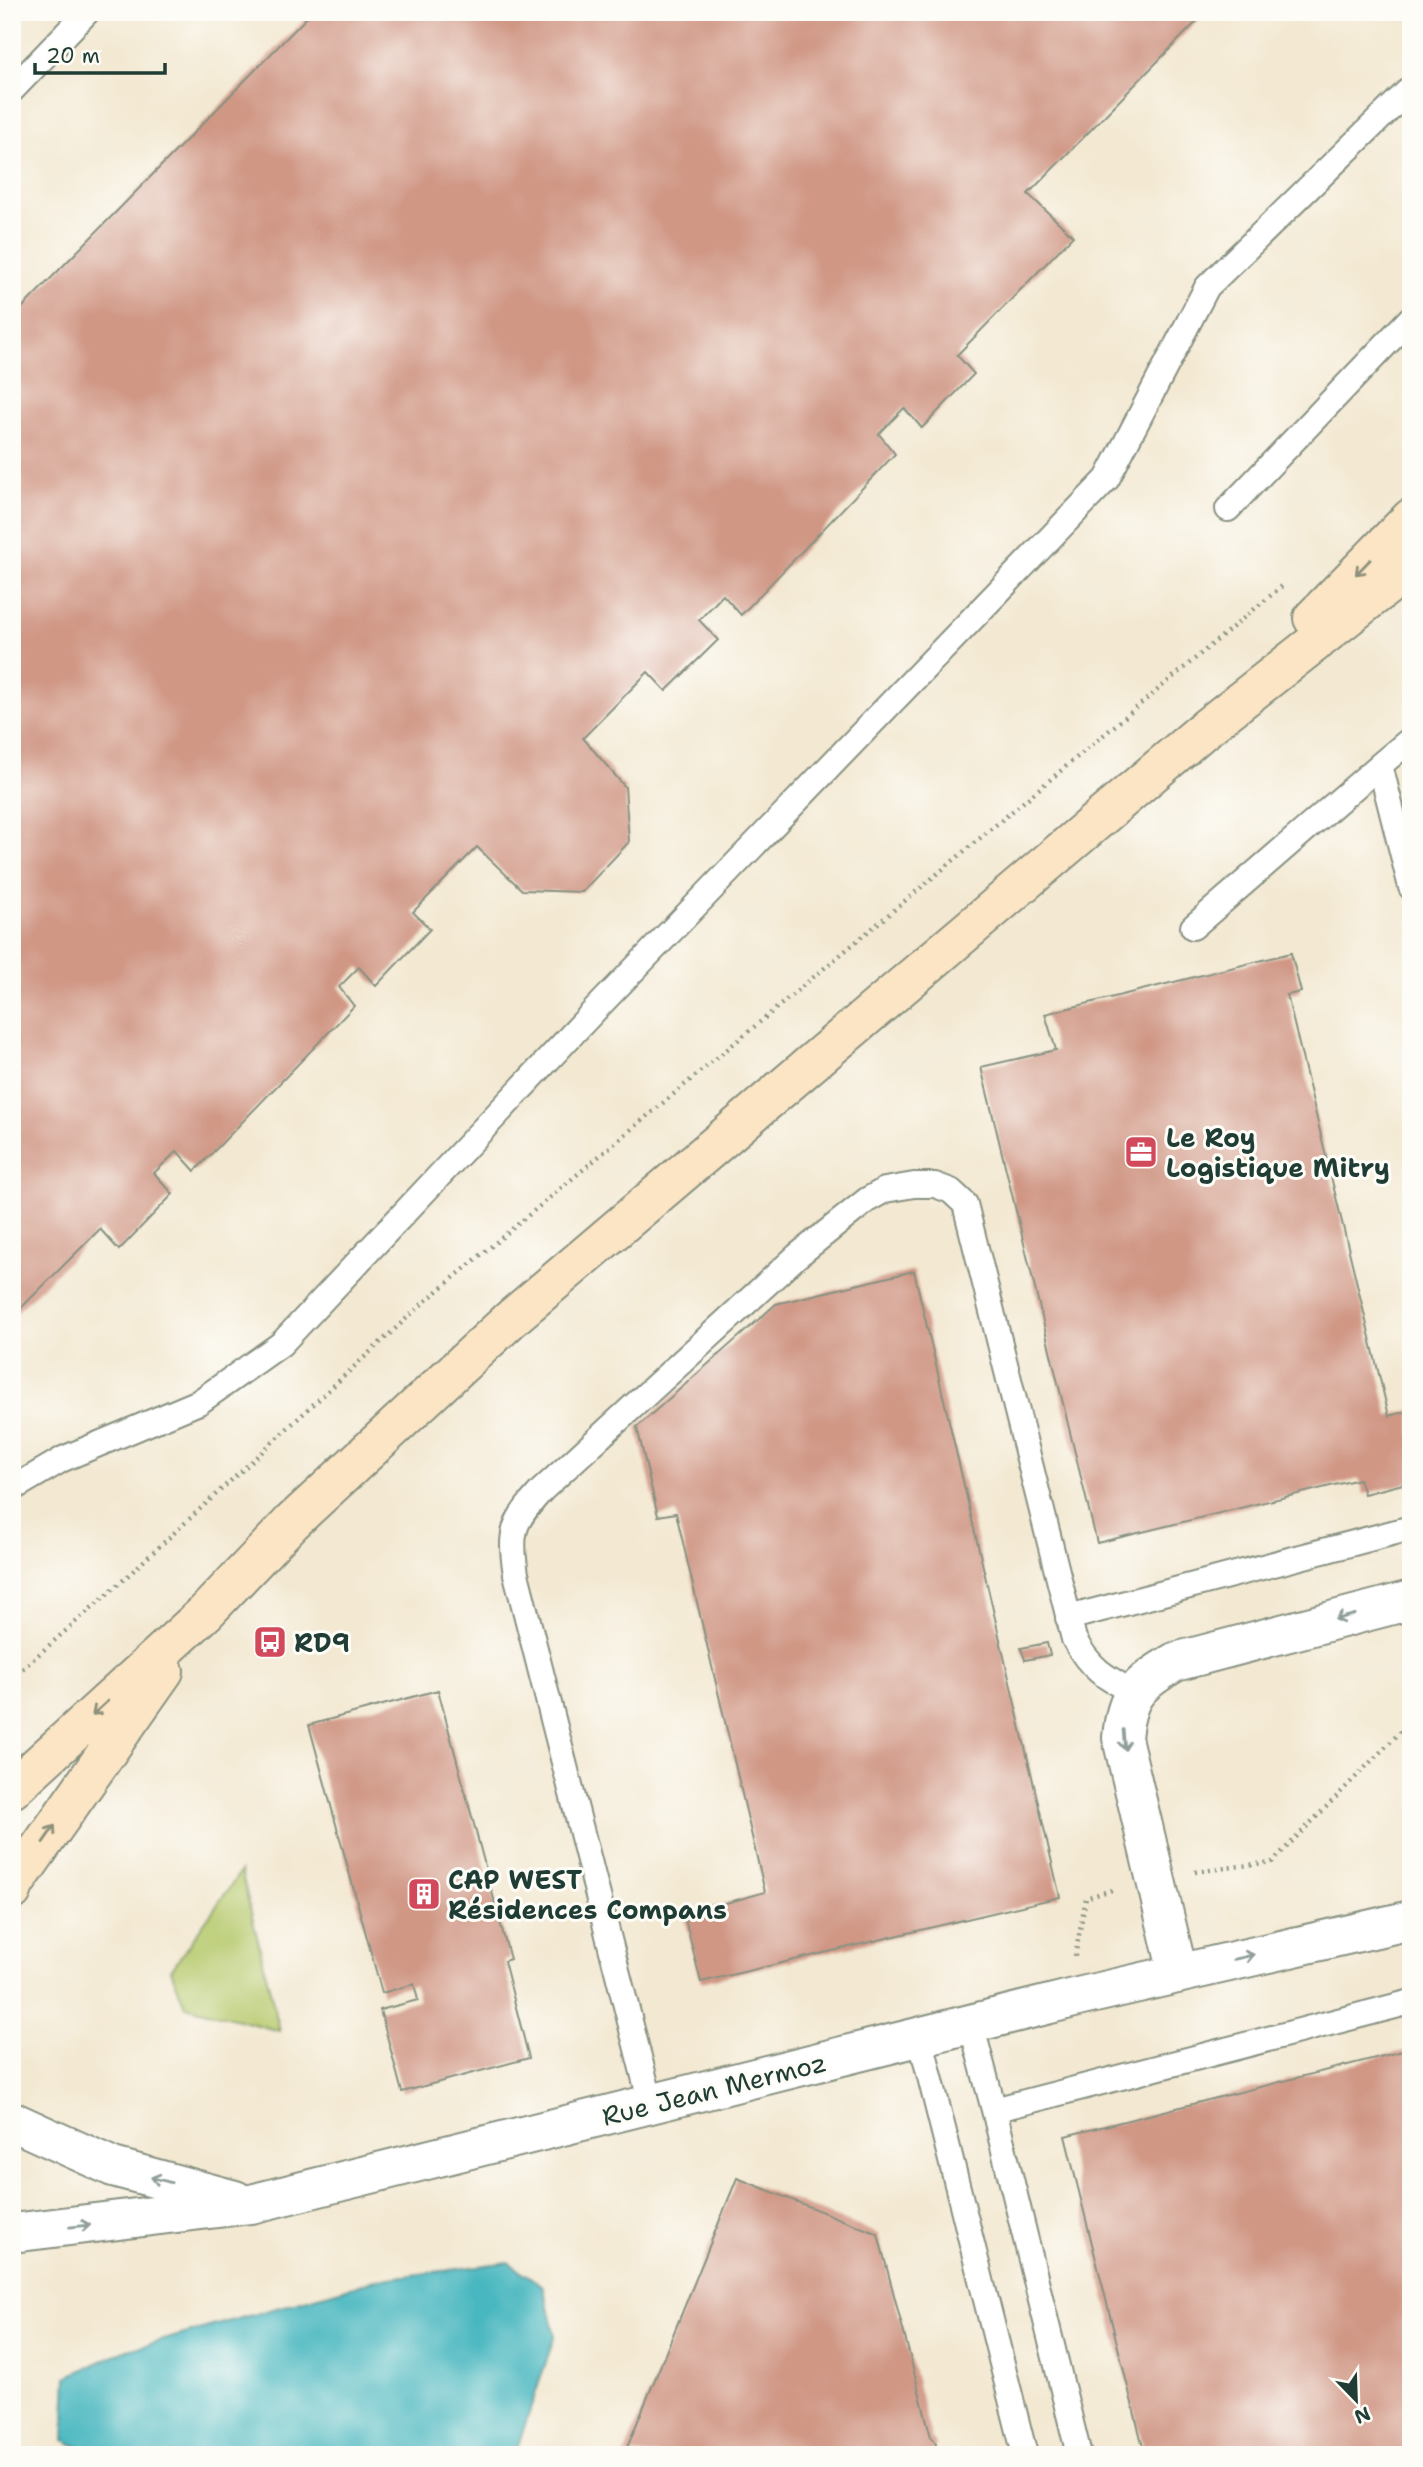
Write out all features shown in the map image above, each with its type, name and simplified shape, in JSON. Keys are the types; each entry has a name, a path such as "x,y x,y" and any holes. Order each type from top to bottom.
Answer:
{"main road":[{"path":"1206,727 1411,518"},
{"path":"12,1789 205,1613 292,1522 513,1317 1206,727 1411,567"},
{"path":"12,1891 15,1882 205,1613"}],"street":[{"path":"1178,1972 1122,1738 1124,1714 1134,1693 1153,1675 1175,1662 1411,1600"},
{"name":"Rue Jean Mermoz","path":"12,2233 251,2204 1178,1972 1411,1920"},
{"name":"Rue Jean Mermoz","path":"12,2121 113,2167 251,2204"}],"lane":[{"path":"12,90 87,12"},
{"path":"12,1489 63,1459 199,1402 281,1344 594,1011 1107,479 1207,287 1411,88"},
{"path":"1228,509 1411,318"},
{"path":"1193,927 1411,739"},
{"path":"1380,765 1411,887"},
{"path":"651,2104 516,1574 512,1542 516,1523 542,1490 797,1256 867,1200 885,1191 914,1185 935,1185 951,1191 965,1204 1074,1639 1084,1659 1100,1674 1134,1693"},
{"path":"1068,1618 1411,1528"},
{"path":"994,2110 1411,2002"},
{"path":"971,2024 1079,2455"},
{"path":"920,2037 1025,2455"}],"path":[{"path":"12,1678 121,1582 421,1305 1291,579"},
{"path":"1075,1956 1086,1898 1156,1878 1272,1862 1411,1721"}],"green space":[{"path":"241,1871 280,2031 185,2006 171,1970"}],"water":[{"path":"508,2262 543,2286 555,2335 515,2455 95,2455 64,2440 67,2377 121,2352 375,2280"}],"building":[{"path":"312,12 1206,12 1028,194 1073,236 957,355 974,374 922,428 904,408 879,434 895,454 741,615 723,595 699,620 718,640 666,691 648,672 583,738 625,787 629,842 582,892 522,890 477,847 413,912 430,929 376,986 359,967 339,987 354,1006 195,1171 177,1151 154,1173 173,1194 119,1250 100,1229 12,1317 12,318"},
{"path":"1291,953 1301,992 1287,995 1389,1416 1411,1410 1411,1482 1364,1494 1359,1479 1097,1543 981,1067 1056,1050 1045,1014"},
{"path":"914,1271 1060,1897 701,1982 684,1915 765,1892 676,1513 658,1516 637,1427 776,1304"},
{"path":"1047,1643 1050,1655 1025,1660 1021,1648"},
{"name":"CAP WEST Résidences Compans","path":"438,1690 510,1959 504,1961 529,2058 402,2092 380,2010 418,2000 414,1984 382,1993 309,1725"},
{"path":"1411,2049 1411,2455 1145,2455 1065,2136"},
{"path":"737,2178 878,2234 931,2437 936,2444 932,2455 624,2455"}],"place":[{"name":"Le Roy Logistique Mitry","path":"1141,1152"},
{"name":"RD9","path":"270,1642"},
{"name":"CAP WEST Résidences Compans","path":"424,1894"}]}
